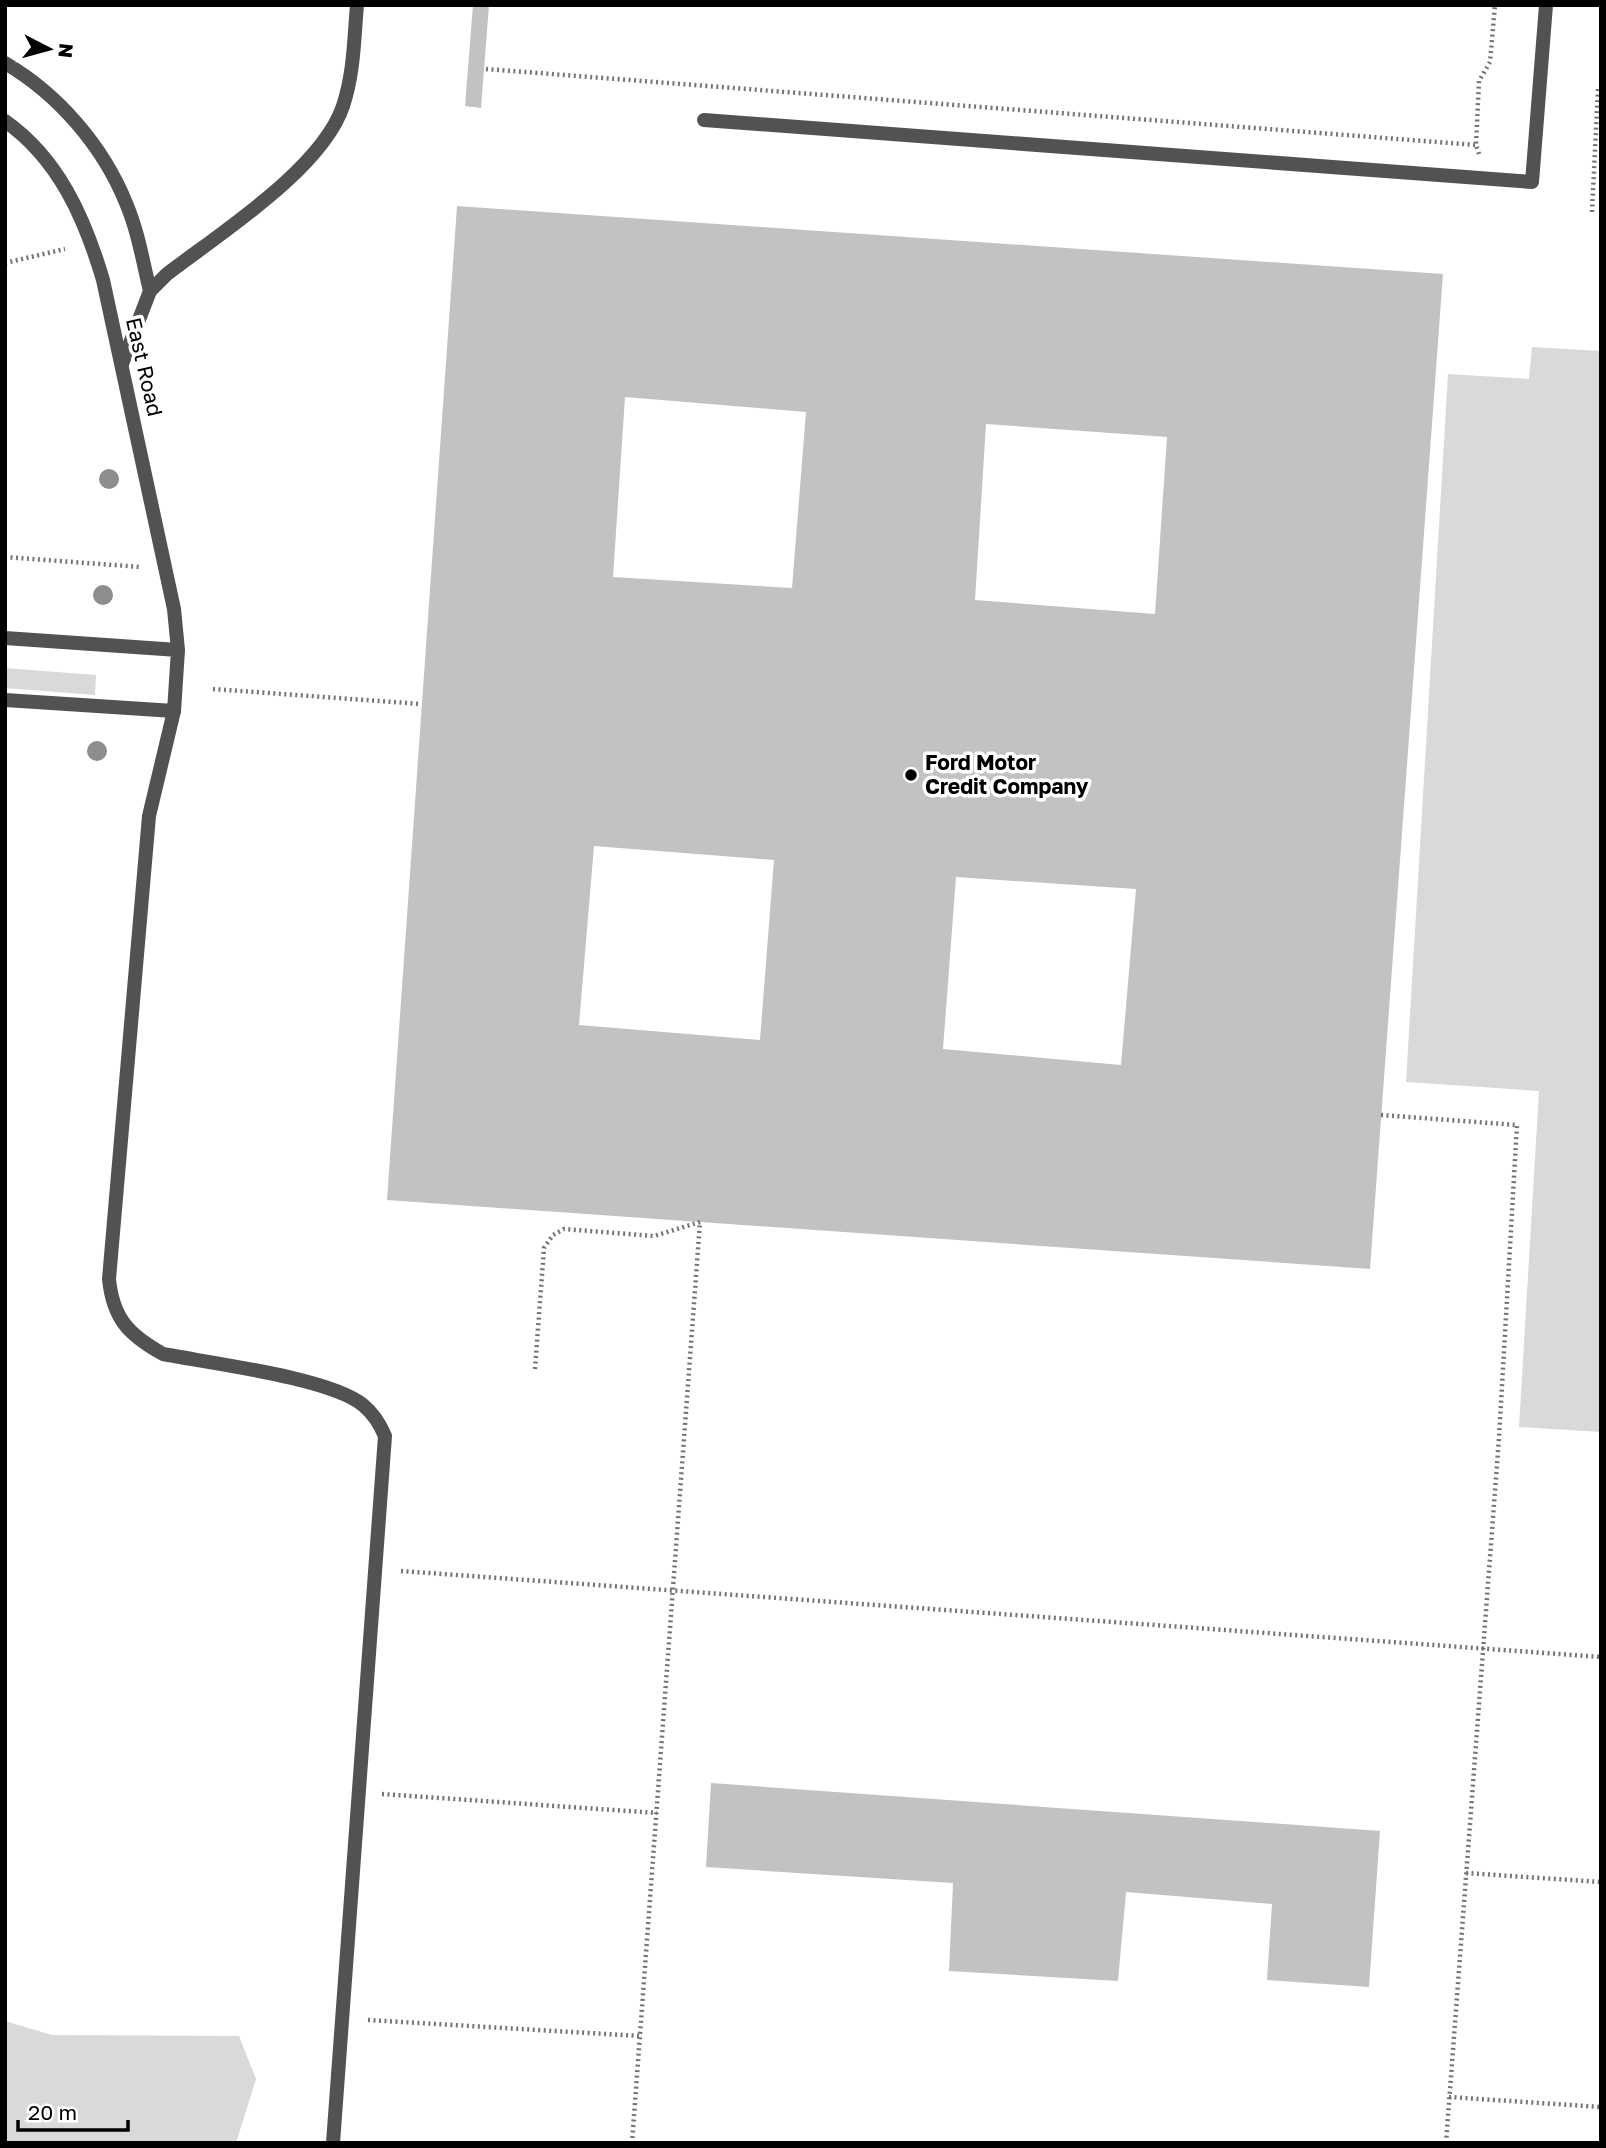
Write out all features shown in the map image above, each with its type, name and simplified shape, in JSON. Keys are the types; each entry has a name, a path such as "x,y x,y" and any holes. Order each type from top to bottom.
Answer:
{"street":[{"path":"122,364 150,292 167,274 291,177 319,146 342,108 352,70 357,5"},
{"path":"704,120 1532,182 1546,5"},
{"path":"5,63 50,96 79,125 105,162 126,203 150,292"},
{"name":"East Road","path":"5,121 55,169 83,218 92,242 167,569 178,650 174,711 149,816 108,1279 111,1301 123,1324 141,1341 163,1354 317,1384 342,1393 363,1405 379,1421 385,1436 333,2143"},
{"path":"5,638 178,650"},
{"path":"5,699 174,711"}],"path":[{"path":"1481,160 1475,145 1479,81 1490,62 1495,5"},
{"path":"486,69 1475,145"},
{"path":"1592,212 1598,89"},
{"path":"5,263 92,242"},
{"path":"5,557 145,567"},
{"path":"213,689 422,704"},
{"path":"1381,1115 1517,1125 1483,1650 1446,2143"},
{"path":"535,1369 544,1248 553,1235 564,1229 654,1236 700,1222 632,2143"},
{"path":"376,1569 1601,1657"},
{"path":"359,1793 657,1813"},
{"path":"1466,1873 1601,1882"},
{"path":"343,2018 640,2036"},
{"path":"1450,2097 1601,2107"}],"shaded area":[{"path":"1532,347 1601,351 1601,1432 1519,1427 1539,1091 1406,1082 1448,374 1529,379"},
{"path":"5,668 96,675 95,695 5,688"},
{"path":"5,2021 52,2035 239,2036 256,2079 236,2143 5,2143"}],"building":[{"path":"473,5 489,5 481,108 465,106"},
{"name":"Ford Motor Credit Company","path":"457,206 1443,274 1370,1269 387,1200","holes":["625,397 806,412 792,588 613,577","986,424 1167,437 1155,614 975,600","594,846 774,860 760,1040 579,1025","956,877 1136,889 1121,1065 943,1049"]},
{"path":"711,1783 1380,1831 1369,1987 1267,1980 1272,1904 1126,1892 1118,1981 949,1971 953,1883 706,1867"}],"place":[{"name":"Ford Motor Credit Company","path":"911,775"}]}
